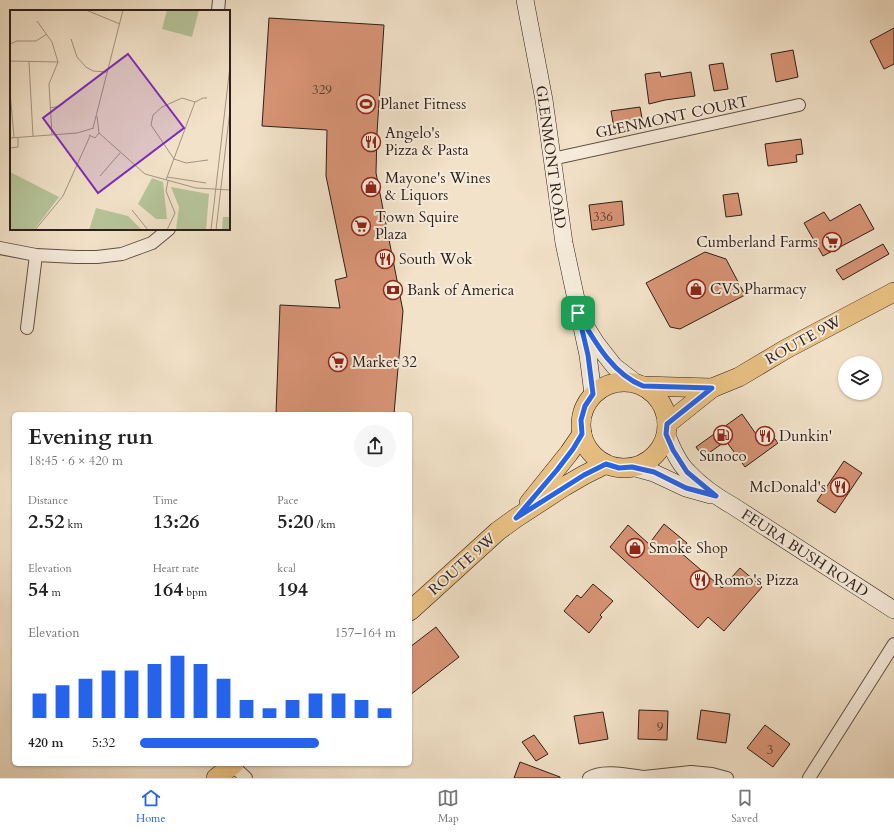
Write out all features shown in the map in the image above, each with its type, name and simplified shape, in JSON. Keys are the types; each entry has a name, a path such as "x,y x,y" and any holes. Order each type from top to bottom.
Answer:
{"main road":[{"name":"GLENMONT ROAD","path":"525,0 544,100 564,243 588,355 593,394"},
{"name":"ROUTE 9W","path":"667,429 712,388 739,377 786,349 894,292"},
{"name":"GLENMONT ROAD","path":"578,313 596,343 614,366 639,384"},
{"path":"624,382 639,384 653,393 665,412 667,429 662,446 644,463 632,467 619,468 606,464 595,457 587,447 582,434 581,420 585,406 593,394 602,387 613,383 624,382"},
{"name":"ROUTE 9W","path":"639,384 712,388"},
{"name":"FEURA BUSH ROAD","path":"667,429 673,450 687,472 716,496 894,610"},
{"name":"ROUTE 9W","path":"516,518 557,470 582,434"},
{"name":"ROUTE 9W","path":"412,609 498,531 584,475 606,464"},
{"name":"FEURA BUSH ROAD","path":"632,467 654,472 686,488 716,496"},
{"path":"216,778 232,766"}],"street":[{"name":"GLENMONT COURT","path":"552,159 799,105"},
{"path":"0,248 36,255 97,257 122,254 152,243 169,230"},
{"path":"27,328 36,255"},
{"path":"810,778 894,644"},
{"path":"234,766 246,778"},
{"path":"589,778 597,774 611,774 643,778 691,772 712,774 727,778"}],"building":[{"path":"269,18 384,25 376,173 403,311 394,412 276,412 280,305 340,308 335,280 347,277 326,176 327,130 262,126"},
{"path":"894,28 894,64 884,69 870,41"},
{"path":"793,50 798,77 776,82 771,54"},
{"path":"723,63 728,89 714,91 709,65"},
{"path":"660,72 661,77 691,72 695,96 649,104 645,74"},
{"path":"640,107 643,124 614,128 611,111"},
{"path":"801,139 803,154 796,155 797,162 768,166 765,144"},
{"path":"738,193 742,215 726,217 723,195"},
{"path":"622,201 624,225 592,230 589,205"},
{"name":"Cumberland Farms","path":"860,204 874,229 823,256 804,223 824,212 830,221"},
{"path":"883,244 889,254 843,280 836,270"},
{"name":"CVS Pharmacy","path":"705,252 726,259 745,295 680,329 670,327 646,283"},
{"path":"742,414 756,434 766,427 778,443 745,467 726,441 703,457 696,447"},
{"name":"McDonald's","path":"844,461 862,473 835,513 817,501"},
{"path":"664,524 687,543 680,552 722,588 740,568 762,587 724,631 708,617 698,628 610,547 628,525 649,544"},
{"path":"593,584 613,601 600,615 602,617 589,633 564,611 577,595 581,598"},
{"path":"436,627 459,657 412,693 412,645"},
{"path":"639,710 668,711 667,740 638,739"},
{"path":"701,710 730,714 726,743 697,739"},
{"path":"603,712 608,739 579,744 574,716"},
{"path":"765,725 790,744 773,767 747,748"},
{"path":"534,735 548,754 536,761 522,742"},
{"path":"520,762 560,777 560,778 514,778"}],"place":[{"name":"Planet Fitness","path":"366,104"},
{"name":"Angelo's Pizza & Pasta","path":"371,142"},
{"name":"Mayone's Wines & Liquors","path":"371,187"},
{"name":"Town Squire Plaza","path":"361,226"},
{"name":"Cumberland Farms","path":"832,242"},
{"name":"South Wok","path":"385,259"},
{"name":"CVS Pharmacy","path":"696,289"},
{"name":"Bank of America","path":"393,290"},
{"name":"Market 32","path":"338,362"},
{"name":"Sunoco","path":"723,435"},
{"name":"Dunkin'","path":"765,436"},
{"name":"McDonald's","path":"840,487"},
{"name":"Smoke Shop","path":"635,548"},
{"name":"Romo's Pizza","path":"700,580"}],"route":[{"path":"578,313 596,343 614,366 636,383 643,386 712,388 667,424 666,434 673,450 687,472 716,496 686,488 654,472 632,467 619,468 606,464 584,475 516,518 557,470 582,434 581,420 585,406 593,394 588,355 578,313"}]}
